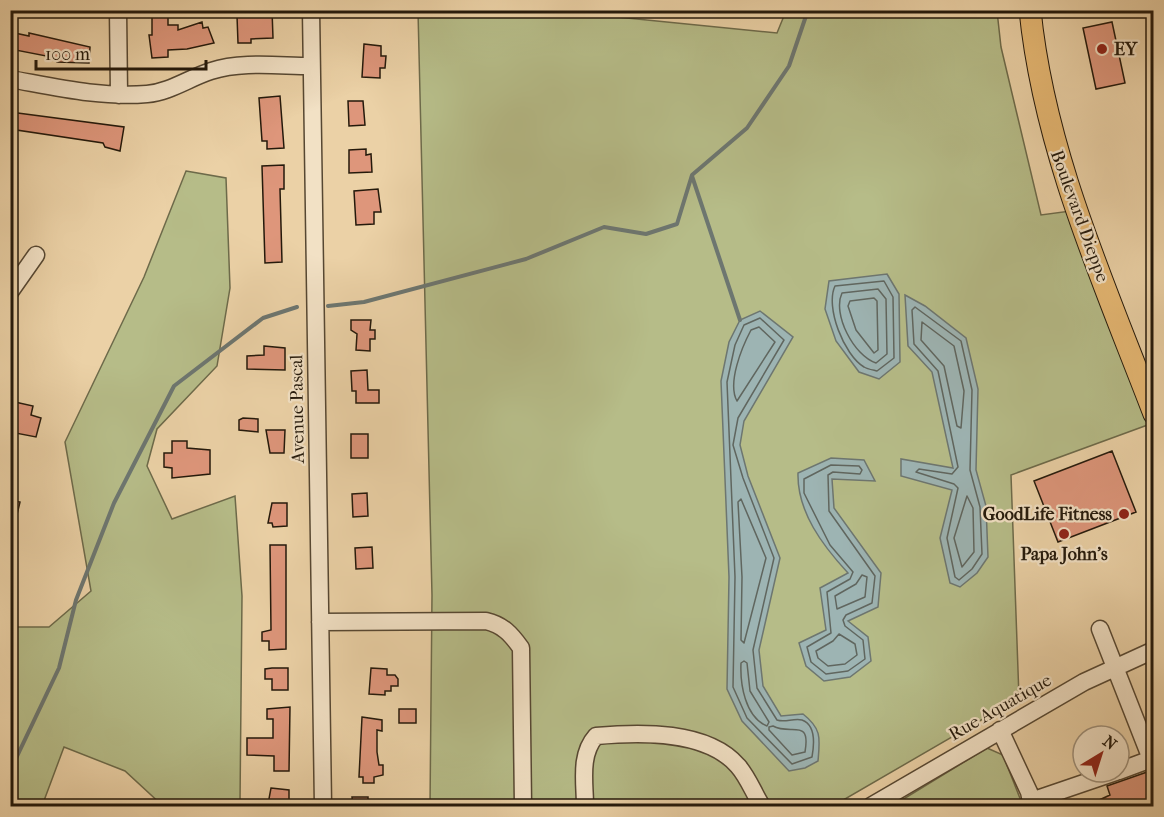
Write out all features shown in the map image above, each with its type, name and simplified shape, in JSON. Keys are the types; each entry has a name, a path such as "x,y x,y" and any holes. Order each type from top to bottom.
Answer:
{"main road":[{"name":"Boulevard Dieppe","path":"1030,10 1033,44 1053,140 1154,414"}],"street":[{"path":"118,10 119,95"},
{"name":"Avenue Pascal","path":"311,10 323,807"},
{"path":"10,79 87,93 149,94 172,88 213,70 241,66 311,66"},
{"path":"10,292 36,255"},
{"path":"320,622 486,621 499,624 510,633 521,648 523,807"},
{"path":"1100,629 1152,759 1131,766"},
{"name":"Rue Aquatique","path":"872,807 1000,730 1115,666 1154,650"},
{"path":"1000,730 1031,804 1084,784"},
{"path":"585,807 586,750 596,736 612,735 685,737 711,746 738,766 762,807"}],"green space":[{"path":"418,11 557,11 777,33 786,11 997,11 1001,47 1041,215 1078,210 1153,423 1011,475 1019,698 833,806 430,806 432,595"},
{"path":"186,171 226,178 230,288 217,366 157,429 147,466 172,519 235,496 242,596 240,802 228,806 163,806 125,771 64,747 42,806 11,806 11,627 49,627 91,591 65,442 144,277"},
{"path":"987,748 1003,755 1023,806 892,806"}],"water":[{"path":"887,274 899,294 900,362 879,379 859,372 836,341 825,309 829,281"},
{"path":"905,295 925,306 966,338 978,389 976,470 986,506 988,557 977,573 960,587 950,583 940,538 952,490 901,476 901,459 953,468 932,372 908,346"},
{"path":"760,311 793,337 744,421 740,445 748,476 780,558 759,650 763,686 781,716 803,714 814,724 819,740 818,761 805,768 789,771 742,721 727,689 729,577 721,381 729,342 740,320"},
{"path":"831,458 864,460 875,481 832,479 834,508 881,573 878,607 848,621 868,637 871,661 850,677 824,681 806,666 799,643 826,630 820,588 848,573 813,528 802,501 798,473"}],"building":[{"path":"152,10 168,10 168,25 178,25 178,30 202,22 203,28 208,27 214,43 187,49 168,50 168,57 152,58 149,35 152,35"},
{"path":"256,10 272,10 273,38 251,39 251,43 238,43 237,16 256,15"},
{"name":"EY","path":"1112,22 1125,83 1096,89 1083,28"},
{"path":"10,32 29,36 29,33 90,47 89,63 57,62 57,58 10,49"},
{"path":"364,44 381,46 381,56 386,56 385,68 380,68 380,78 362,77"},
{"path":"280,96 284,148 267,149 267,141 262,141 259,98"},
{"path":"348,101 363,101 365,125 349,126"},
{"path":"10,112 124,127 120,151 105,147 103,143 10,129"},
{"path":"366,149 366,155 371,154 372,172 349,173 349,150"},
{"path":"284,165 284,189 280,189 282,262 265,263 262,166"},
{"path":"378,189 381,212 374,212 374,224 356,225 354,191"},
{"path":"351,320 371,320 370,330 375,330 375,339 370,339 370,351 356,350 357,334 351,330"},
{"path":"264,346 285,348 285,370 247,369 247,356 264,355"},
{"path":"367,370 368,390 379,390 379,403 356,403 356,391 352,391 351,371"},
{"path":"15,402 33,406 31,415 41,418 36,437 10,432 10,413"},
{"path":"258,419 258,432 239,430 239,420"},
{"path":"266,430 285,430 284,453 270,453"},
{"path":"351,434 368,434 368,458 351,458"},
{"path":"172,441 187,441 187,448 210,450 210,474 172,478 172,468 164,467 164,453 172,453"},
{"path":"1112,451 1136,512 1058,542 1034,481"},
{"path":"367,493 368,516 353,517 352,494"},
{"path":"10,500 20,502 14,527 10,527"},
{"path":"272,503 287,503 287,526 273,527 272,523 268,523"},
{"path":"270,545 286,545 286,649 269,650 269,641 262,641 262,632 271,630"},
{"path":"372,547 373,568 356,569 355,548"},
{"path":"288,668 288,690 272,690 272,679 265,679 265,669"},
{"path":"371,668 387,669 387,675 395,675 398,679 398,686 391,686 391,691 385,691 385,695 369,694"},
{"path":"290,707 289,771 274,771 274,756 247,755 247,738 273,738 273,719 267,719 267,709"},
{"path":"399,709 416,709 416,723 399,723"},
{"path":"362,717 382,720 382,731 377,730 377,752 379,765 383,765 383,775 374,777 374,783 363,783 363,777 359,777"},
{"path":"1150,771 1154,780 1154,807 1084,807 1110,795 1107,786 1131,784 1131,778"},
{"path":"271,788 289,790 289,807 268,804"},
{"path":"352,797 368,797 368,807 353,807"}],"waterway":[{"path":"328,306 364,302 526,259 604,227 646,234 677,224 692,175 747,128 789,66 808,10"},
{"path":"692,176 740,320"},
{"path":"10,771 59,668 76,600 114,503 174,386 263,318 297,307"}],"place":[{"name":"EY","path":"1102,49"},
{"name":"GoodLife Fitness","path":"1124,514"},
{"name":"Papa John's","path":"1064,534"}]}
